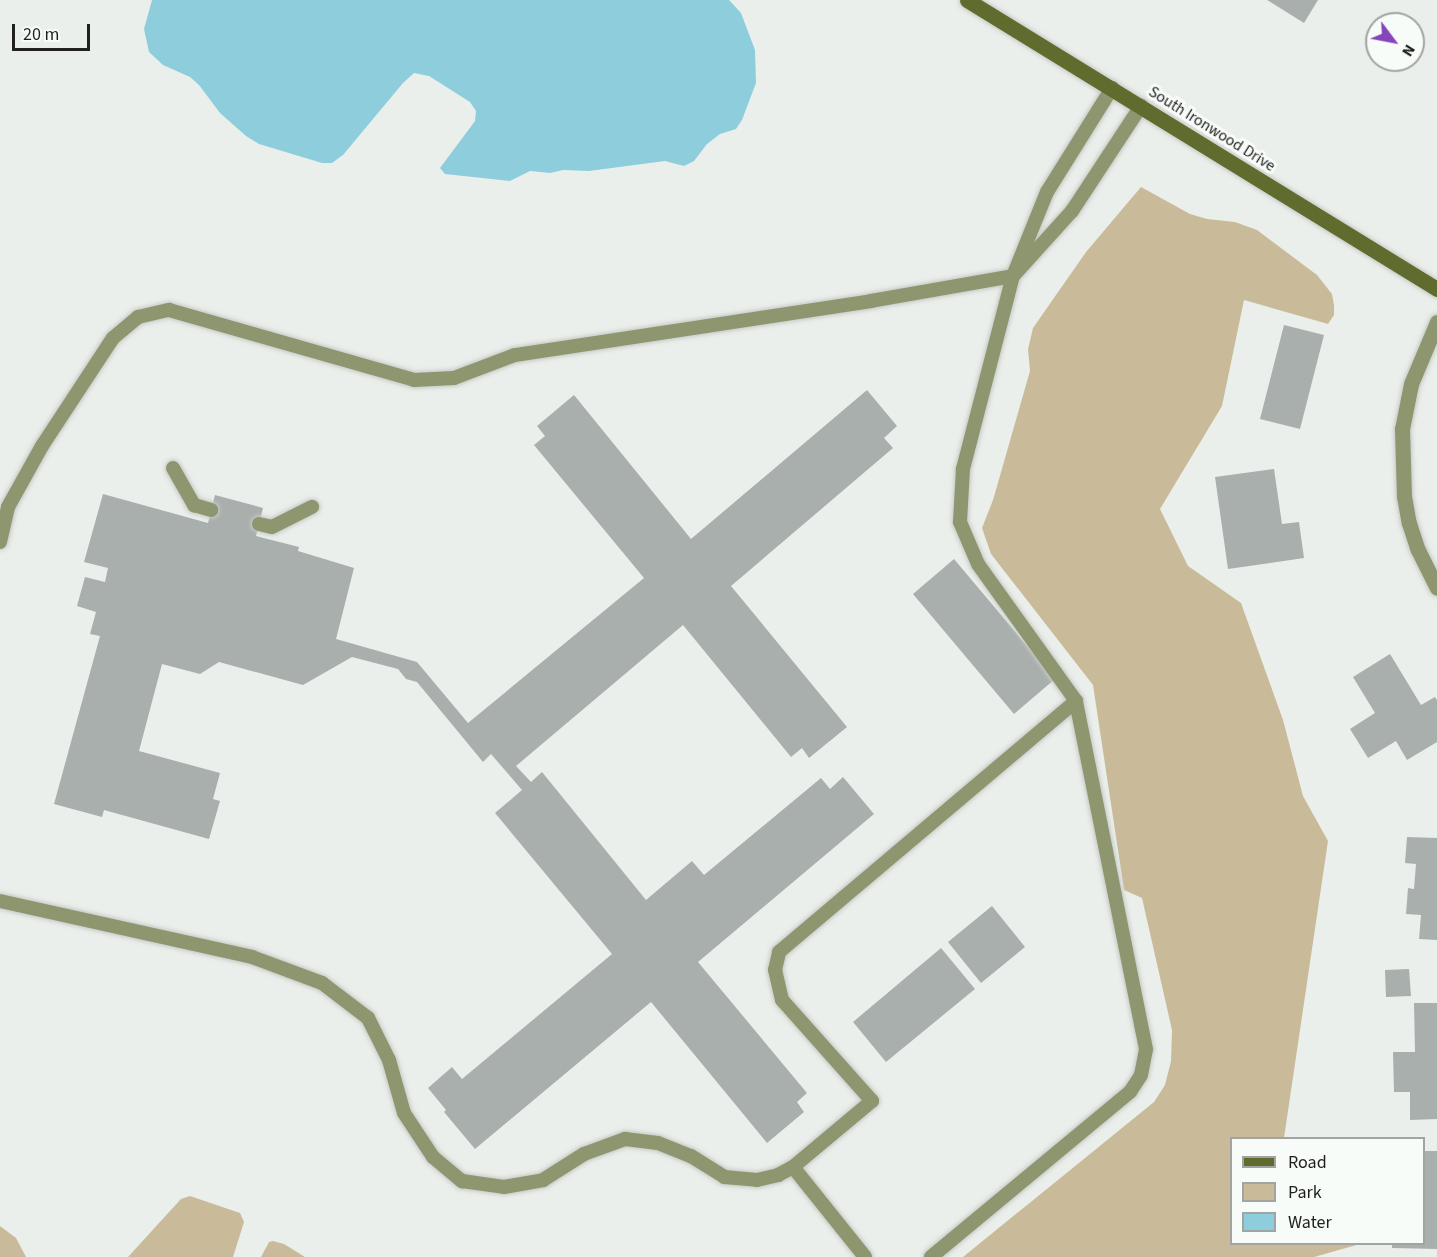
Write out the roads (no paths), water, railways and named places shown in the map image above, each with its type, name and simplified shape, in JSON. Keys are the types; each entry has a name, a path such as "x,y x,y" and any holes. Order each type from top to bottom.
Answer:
{"main road":[{"name":"South Ironwood Drive","path":"967,0 1437,289"}],"street":[{"path":"1437,322 1411,384 1402,429 1404,496 1408,523 1418,550 1437,588"}],"lane":[{"path":"931,1257 1130,1092 1141,1075 1146,1049 1076,701 978,564 960,522 963,469 1013,276 1047,192 1112,88"},
{"path":"0,542 8,507 42,446 112,338 138,317 169,310 414,380 454,378 515,355 871,301 1013,276 1072,211 1140,106"},
{"path":"172,468 194,505 211,510"},
{"path":"259,524 272,527 312,507"},
{"path":"0,901 252,957 322,983 368,1018 389,1060 404,1113 433,1157 462,1181 504,1187 543,1180 585,1154 625,1139 669,1147 691,1156 724,1176 758,1180 778,1175 794,1167 872,1101 782,1000 775,970 779,952 1076,701"},
{"path":"794,1167 865,1257"}],"water":[{"path":"152,0 729,0 741,13 755,50 756,83 742,120 736,129 720,134 707,144 694,161 684,166 665,161 589,171 563,170 550,173 530,171 510,181 445,174 440,168 475,121 476,111 470,102 429,76 414,73 343,155 332,163 322,163 259,144 246,136 220,113 190,77 163,65 149,52 144,29"}]}
